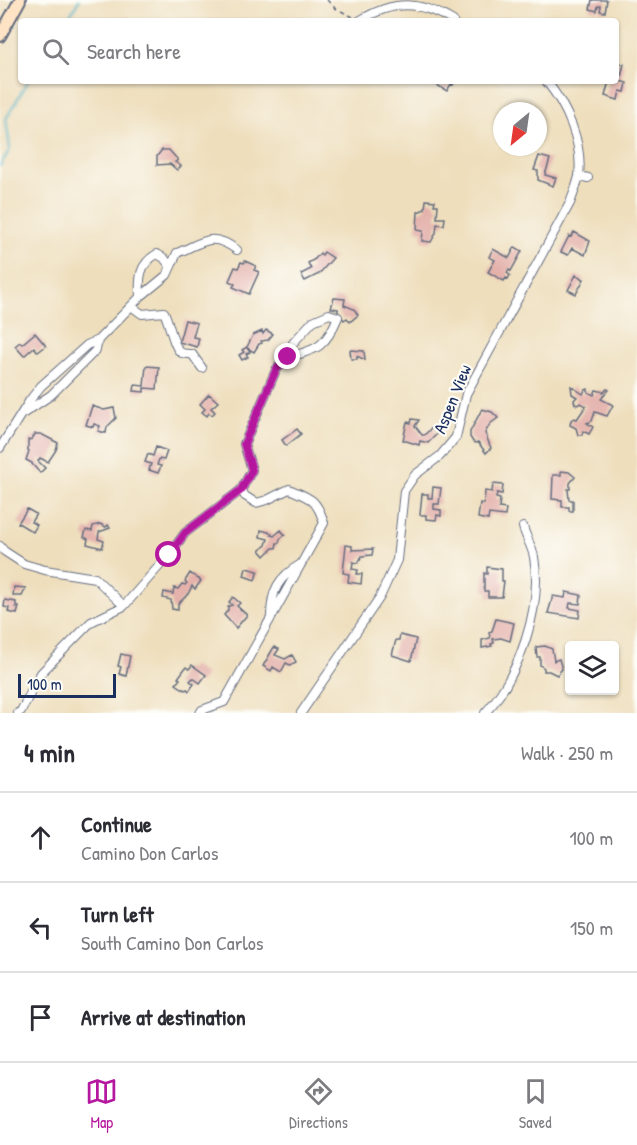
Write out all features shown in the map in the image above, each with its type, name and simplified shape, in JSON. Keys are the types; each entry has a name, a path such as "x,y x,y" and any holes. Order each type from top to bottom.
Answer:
{"street":[{"path":"0,36 20,0"},
{"path":"364,18 379,8 397,3 421,4 447,18"},
{"name":"Aspen View","path":"302,713 380,597 398,560 404,491 415,475 441,456 456,437 466,394 570,203 579,176 576,142 563,104 548,84"},
{"path":"579,176 588,178"},
{"path":"0,448 41,386 87,345 98,340 140,297 167,274 177,253 213,238 224,240 237,250"},
{"path":"140,297 139,278 146,260 157,254 164,258 170,266"},
{"path":"131,306 142,314 164,312 170,322 176,349 182,353 192,354 202,368"},
{"path":"18,713 41,674 92,622 124,606 169,555 185,533 241,490 252,470 244,444 276,370 288,357 293,343 314,321 329,314 338,317 323,344 312,352 288,357"},
{"path":"22,414 51,395 96,350 98,340"},
{"path":"200,713 202,710 224,702 324,523 320,507 304,495 290,489 256,503 245,496 241,490"},
{"path":"485,713 497,700 521,654 536,598 534,557 523,527"},
{"path":"0,546 24,564 95,579 124,606"}],"path":[{"path":"327,0 335,8 353,18"}],"building":[{"path":"592,0 607,0 605,12 600,11 601,6 598,6 597,11 590,9"},
{"path":"619,63 624,64 620,81 627,83 625,92 620,91 618,100 605,96 608,84 619,84"},
{"path":"435,84 451,84 447,91"},
{"path":"162,150 169,150 178,160 175,162 181,166 177,170 170,164 157,165 157,156"},
{"path":"539,156 550,159 545,175 556,178 553,186 538,180 538,171 534,170"},
{"path":"426,200 435,201 434,205 438,205 437,218 445,218 444,225 437,224 436,233 431,242 422,241 423,231 417,230 418,212 425,209"},
{"path":"574,232 590,241 585,255 572,248 568,255 561,252 569,236 571,237"},
{"path":"515,247 522,251 511,271 507,273 510,275 508,279 504,281 488,272 495,260 489,257 493,249 509,258"},
{"path":"324,252 333,258 319,274 305,281 301,274 311,269 308,263"},
{"path":"245,261 256,266 254,270 259,272 249,294 233,287 235,284 229,281 235,267 238,268 241,262"},
{"path":"576,275 584,279 576,294 568,290"},
{"path":"334,298 345,299 344,305 354,309 358,315 350,322 347,318 344,320 338,309 331,308"},
{"path":"185,320 197,323 193,337 199,338 197,347 179,342"},
{"path":"266,330 273,334 268,340 261,341 262,343 254,352 247,348 250,352 246,354 248,357 242,360 239,355 244,352 242,350 247,347 253,335 262,331 263,334"},
{"path":"35,333 46,346 38,352 34,347 24,356 15,346 20,342 22,344"},
{"path":"350,350 364,351 365,360 357,356 357,359 351,359"},
{"path":"146,366 159,367 157,389 144,388 144,392 134,391 135,385 144,386"},
{"path":"571,386 583,394 588,389 588,392 594,395 596,390 604,392 609,390 601,399 613,405 607,416 595,412 592,421 587,423 593,427 589,434 583,431 582,435 578,435 576,428 570,425 571,420 577,419 586,406 581,403 575,404 574,400 577,397 572,394"},
{"path":"209,394 218,402 211,408 215,412 207,416 202,412 205,409 200,404"},
{"path":"92,406 104,410 114,408 116,418 107,427 106,433 98,431 100,426 86,425"},
{"path":"482,409 492,412 498,418 490,424 485,433 491,448 486,453 478,442 473,442 470,437 470,432"},
{"path":"412,419 419,420 415,426 422,435 432,428 437,434 428,443 420,441 419,445 403,440 407,422 411,423"},
{"path":"297,429 301,434 286,446 282,440"},
{"path":"35,434 41,434 58,443 48,462 40,458 38,461 45,468 40,473 32,463 26,460 29,451 28,440 32,439"},
{"path":"156,447 167,451 164,460 159,459 157,465 161,466 158,473 149,470 151,464 145,462 148,454 153,456"},
{"path":"561,471 569,472 575,477 568,489 569,500 573,500 573,511 569,511 569,507 562,507 562,500 552,499 553,475 561,475"},
{"path":"493,484 503,485 502,494 497,493 496,498 500,499 499,508 506,509 505,516 489,514 488,520 478,518 480,503 484,504 485,491 492,492"},
{"path":"433,487 441,488 439,504 434,504 434,509 441,510 441,516 437,515 436,520 426,519 426,515 420,515 422,494 428,494 428,498 432,498"},
{"path":"27,509 36,514 31,522 37,525 33,532 18,523"},
{"path":"100,524 106,527 108,525 110,528 99,532 98,539 104,541 102,548 87,544 88,539 84,537 86,530 92,531 93,526"},
{"path":"261,530 272,533 271,535 274,536 281,530 285,535 277,543 276,548 265,556 260,550 266,545 268,539 260,537"},
{"path":"346,545 352,546 352,550 373,549 372,555 362,556 358,563 353,562 352,569 358,570 357,574 362,574 361,584 348,582 349,574 343,573"},
{"path":"487,567 502,569 502,581 504,581 502,597 488,597 488,591 484,591 484,573 487,574"},
{"path":"246,568 258,571 255,580 244,576"},
{"path":"190,573 201,581 195,589 192,586 178,604 178,610 172,609 171,600 163,598 164,592 173,594 174,588 178,589 182,584 187,583 185,581"},
{"path":"14,587 26,588 22,596 13,596"},
{"path":"566,592 581,595 580,604 570,603 569,608 580,610 579,618 548,613 553,596 565,598"},
{"path":"233,597 240,603 237,606 247,615 236,628 224,615 228,606 232,605 229,602"},
{"path":"5,600 16,602 16,607 19,607 17,614 8,612 9,608 4,607"},
{"path":"496,619 514,623 510,641 501,638 493,639 492,646 482,648 482,640 490,638 489,632 492,631"},
{"path":"400,635 416,639 411,661 392,655 396,640 399,640"},
{"path":"545,646 552,649 554,661 559,659 562,669 557,675 544,671 540,665 536,647"},
{"path":"274,647 279,649 275,655 285,659 292,655 296,662 290,665 286,663 281,672 273,667 271,671 263,666"},
{"path":"121,654 130,656 126,676 119,674"},
{"path":"192,665 206,675 200,683 193,678 190,681 194,684 189,691 176,684 186,667 189,669"}],"waterway":[{"path":"69,18 79,0"},
{"path":"0,166 10,149 6,119 26,84"}],"route":[{"path":"169,555 185,533 241,490 252,470 244,444 276,370 288,357"}]}
